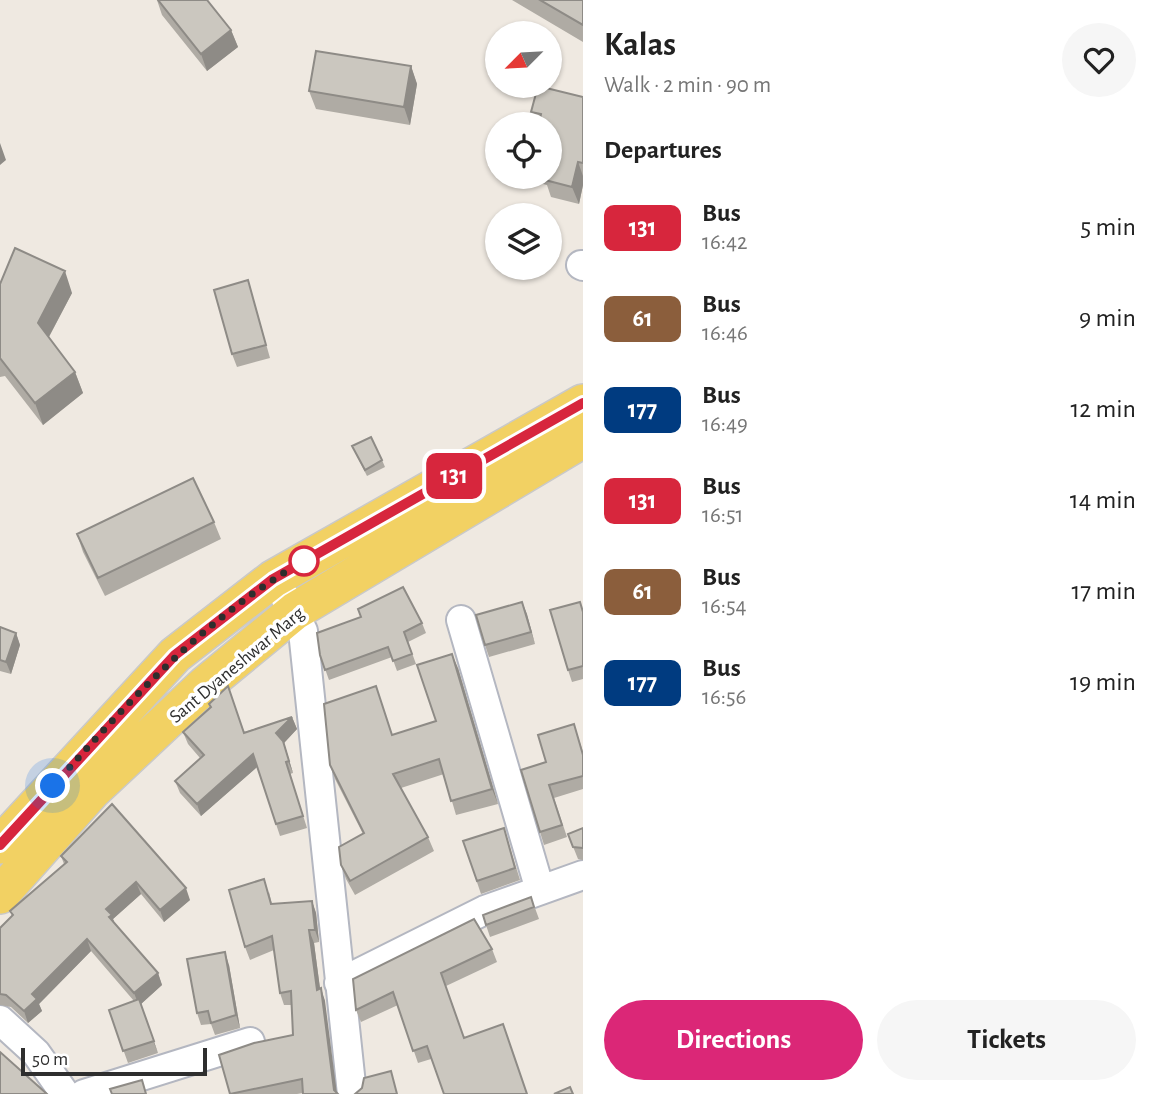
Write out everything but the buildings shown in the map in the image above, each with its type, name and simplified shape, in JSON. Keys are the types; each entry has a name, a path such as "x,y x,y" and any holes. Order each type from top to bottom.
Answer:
{"main road":[{"path":"0,845 175,655 273,579 583,403"},
{"name":"Sant Dyaneshwar Marg","path":"0,895 92,791 205,685 295,611 583,439"}],"street":[{"path":"273,579 295,611 303,631 352,1094"},
{"path":"461,620 540,890"},
{"path":"339,983 485,910 583,876"},
{"path":"0,1020 36,1053 65,1094"},
{"path":"84,1094 250,1042"}],"bus line":[{"name":"131","path":"0,845 175,655 273,579 583,403"}],"route":[{"path":"53,786 175,655 273,579 304,561"}]}
